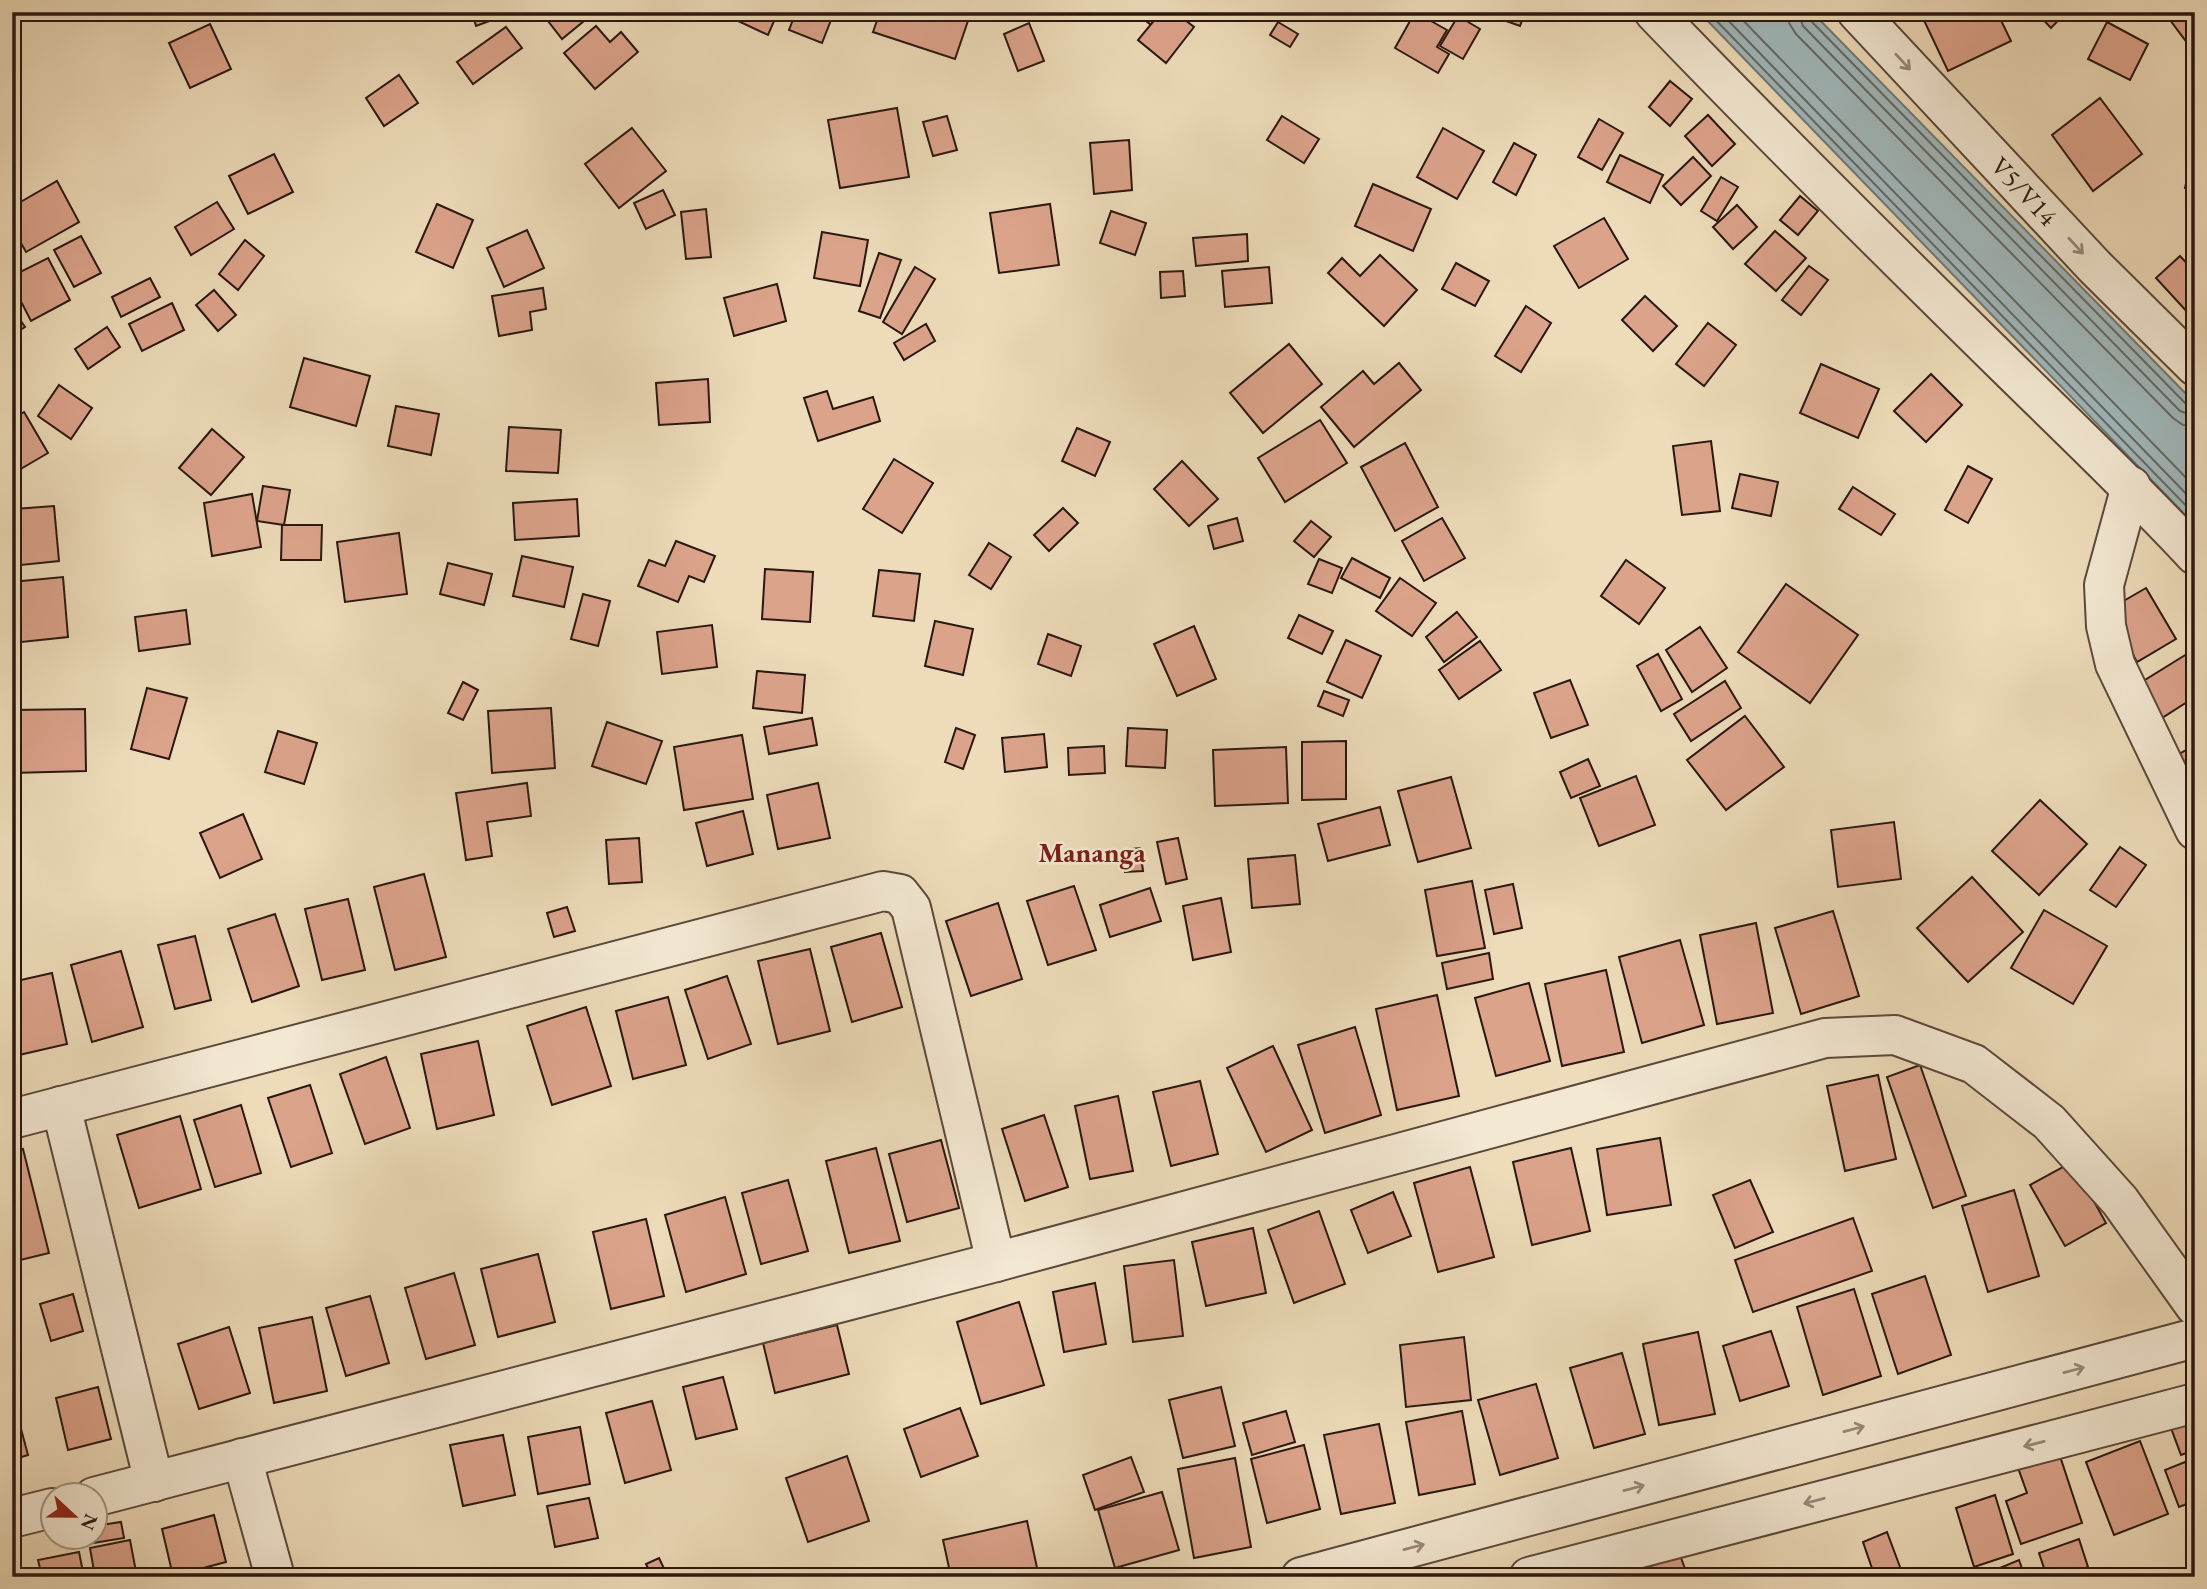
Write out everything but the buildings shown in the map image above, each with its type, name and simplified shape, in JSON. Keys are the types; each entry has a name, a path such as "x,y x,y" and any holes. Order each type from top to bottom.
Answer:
{"street":[{"path":"1654,12 1980,340 2130,486 2195,555"},
{"name":"V5/V14","path":"1857,12 2095,267 2195,366"},
{"path":"2130,486 2104,585 2106,626 2115,664 2195,830"},
{"path":"12,1119 883,891 900,894 911,908 996,1262"},
{"path":"108,1494 996,1262 1825,1038 1895,1035 1974,1065 2049,1122 2120,1201 2195,1306"},
{"path":"61,1106 154,1482"},
{"path":"1301,1577 2195,1338"},
{"path":"1529,1577 2195,1403"},
{"path":"242,1458 275,1577"},
{"path":"12,1518 38,1512"}],"water":[{"path":"1699,12 1812,12 2195,403 2195,525"}],"district":[{"name":"Mananga","path":"1092,852"}]}
